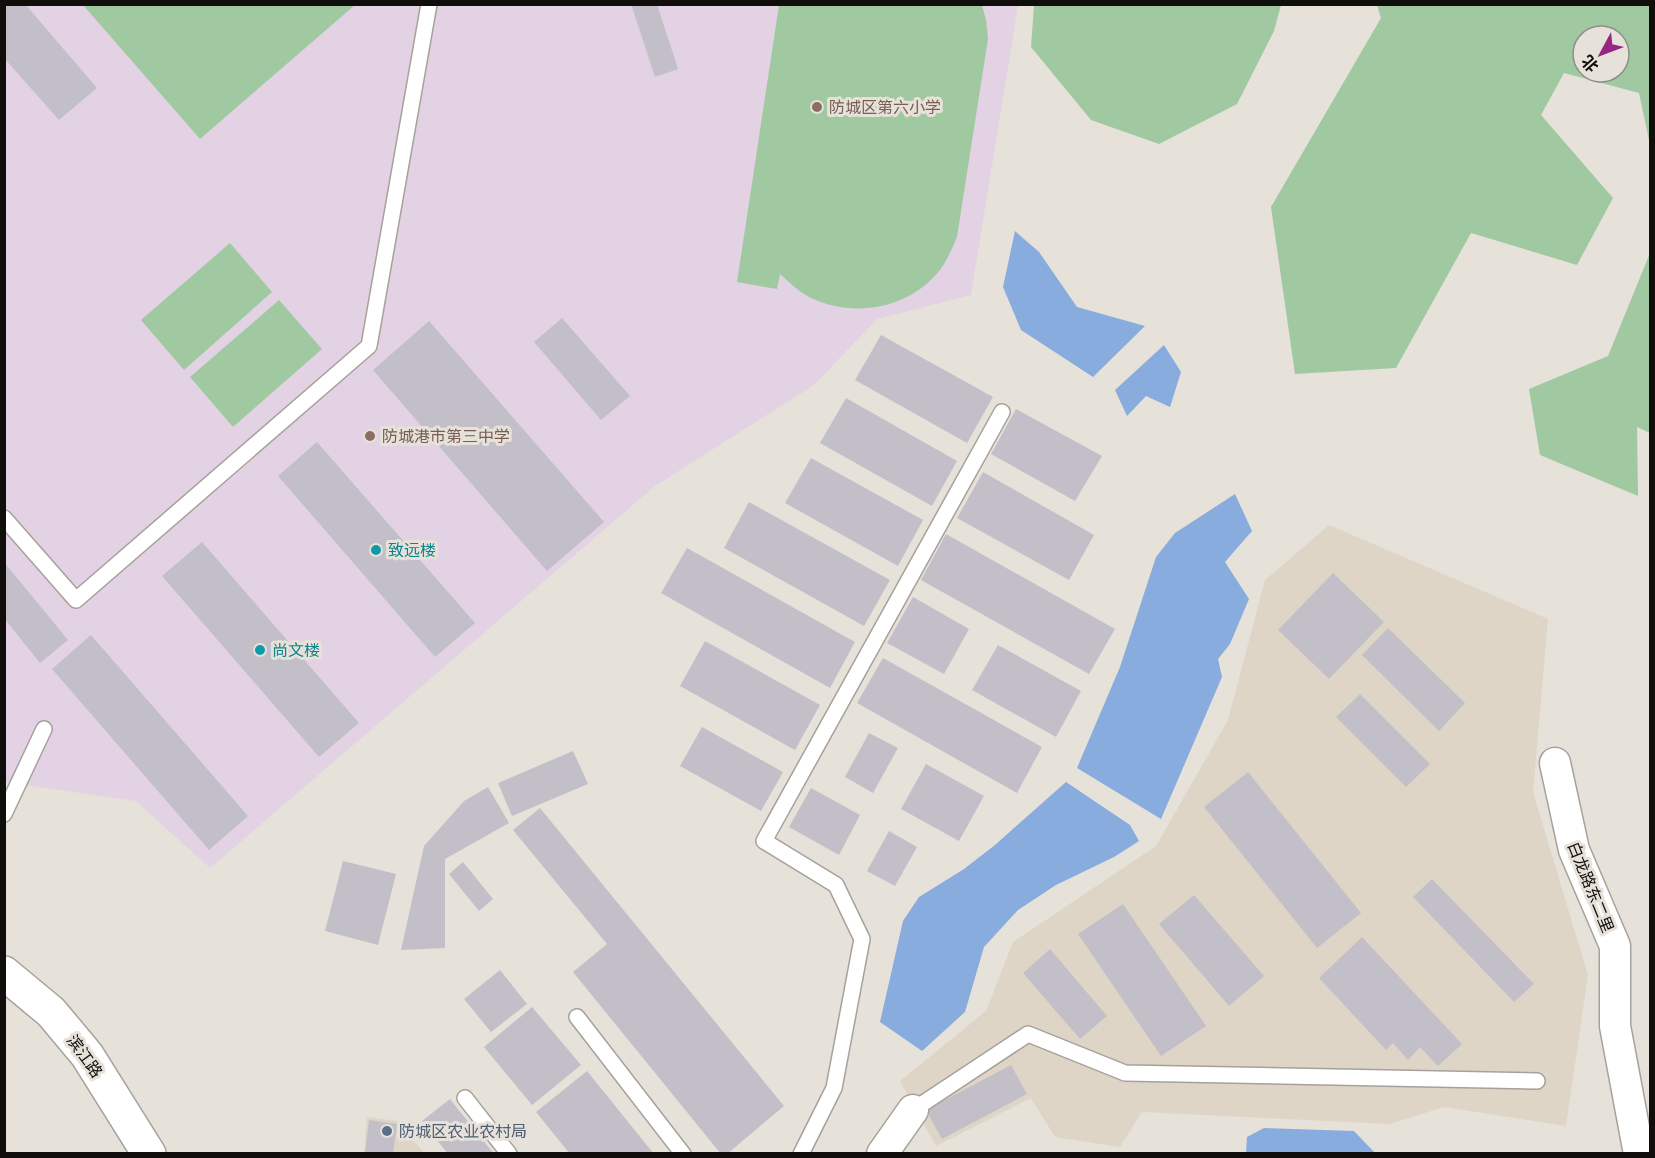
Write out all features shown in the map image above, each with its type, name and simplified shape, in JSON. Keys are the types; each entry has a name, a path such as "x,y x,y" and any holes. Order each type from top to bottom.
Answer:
{"street":[{"name":"白龙路东二里","path":"1555,763 1574,850 1615,946 1615,1026 1639,1154"},
{"name":"滨江路","path":"4,973 51,1012 87,1055 149,1154"},
{"path":"882,1154 913,1110"}],"lane":[{"path":"4,518 76,600 369,346 429,4"},
{"path":"801,1154 834,1088 862,939 836,885 764,841 1002,412"},
{"path":"4,814 44,729"},
{"path":"577,1017 683,1154"},
{"path":"913,1110 1028,1034 1125,1073 1537,1081"},
{"path":"465,1098 509,1154"}],"shaded area":[{"name":"防城港市第三中学","path":"4,5 1018,5 971,295 877,319 814,385 655,486 210,868 136,801 5,782"},
{"path":"1329,525 1548,619 1533,792 1588,975 1566,1126 1444,1107 1390,1124 1142,1112 1120,1147 1055,1137 1031,1098 936,1146 900,1081 986,1011 1013,942 1156,846 1228,720 1265,580"},
{"name":"防城区农业农村局","path":"367,1117 405,1122 414,1141 424,1153 364,1154"}],"green space":[{"path":"1034,4 1281,5 1274,31 1237,104 1159,144 1091,120 1031,47"},
{"path":"83,5 355,5 200,139"},
{"path":"779,5 982,5 988,39 957,237 940,270 913,294 897,301 879,306 844,308 826,304 805,295 780,274 777,289 737,282"},
{"path":"1377,5 1650,5 1650,145 1639,93 1605,84 1631,84 1631,24 1571,24 1571,75 1564,73 1541,115 1613,198 1577,265 1471,233 1396,368 1295,374 1271,207 1381,18"},
{"path":"230,243 272,292 184,370 141,320"},
{"path":"1650,253 1650,433 1637,427 1638,496 1540,455 1529,389 1608,356"},
{"path":"279,300 322,349 233,427 190,377"}],"water":[{"path":"1015,231 1039,252 1077,307 1145,326 1093,377 1021,330 1003,287"},
{"path":"1164,345 1181,372 1170,407 1146,396 1127,416 1115,390"},
{"path":"1235,494 1252,531 1225,562 1249,599 1230,644 1218,659 1222,677 1161,819 1077,768 1120,667 1156,557 1175,533"},
{"path":"1066,782 1130,825 1139,841 1114,857 1056,885 1018,910 984,947 965,1012 922,1051 880,1022 903,921 919,897 964,869 995,845"},
{"path":"1264,1128 1354,1131 1375,1153 1246,1153 1247,1137"}],"building":[{"path":"4,4 25,4 97,88 59,120 4,58"},
{"path":"631,4 657,4 678,69 655,77"},
{"path":"562,318 630,396 601,420 534,342"},
{"path":"429,321 604,522 547,571 373,370"},
{"path":"881,335 993,397 967,443 855,380"},
{"path":"846,398 957,461 932,506 820,443"},
{"path":"1016,409 1102,456 1075,501 991,454"},
{"name":"致远楼","path":"317,442 475,623 435,657 278,476"},
{"path":"811,458 923,520 898,566 785,503"},
{"path":"983,472 1094,535 1069,580 957,518"},
{"path":"749,502 890,580 864,626 724,548"},
{"path":"946,534 1115,629 1089,674 921,580"},
{"name":"尚文楼","path":"202,542 359,723 319,757 162,576"},
{"path":"687,548 855,642 830,688 661,593"},
{"path":"4,562 68,640 40,663 4,618"},
{"path":"1333,573 1384,622 1329,679 1278,630"},
{"path":"913,597 969,629 944,674 887,643"},
{"path":"1388,628 1465,703 1439,731 1362,655"},
{"path":"91,635 248,816 209,850 52,669"},
{"path":"705,641 820,705 795,750 680,686"},
{"path":"998,645 1081,691 1056,737 972,690"},
{"path":"883,658 1042,747 1017,793 857,703"},
{"path":"1360,694 1430,764 1406,787 1336,717"},
{"path":"702,727 783,772 761,811 680,766"},
{"path":"869,733 898,748 873,793 845,777"},
{"path":"573,751 588,784 512,816 498,783"},
{"path":"926,764 984,796 959,841 901,809"},
{"path":"1248,772 1361,913 1317,948 1204,807"},
{"path":"488,787 509,823 445,859 445,948 401,950 424,846 464,801"},
{"path":"811,788 860,815 839,855 789,827"},
{"path":"540,808 784,1106 727,1154 721,1154 573,972 607,944 513,830"},
{"path":"889,831 917,847 895,886 867,871"},
{"path":"343,861 396,874 378,945 325,931"},
{"path":"463,862 493,899 479,911 449,874"},
{"path":"1432,879 1534,984 1514,1002 1413,897"},
{"path":"1194,895 1264,976 1229,1006 1159,924"},
{"path":"1123,904 1206,1026 1161,1056 1078,934"},
{"path":"1362,937 1462,1044 1438,1066 1420,1047 1408,1060 1393,1043 1386,1050 1319,978"},
{"path":"1050,949 1107,1016 1080,1039 1023,973"},
{"path":"500,970 527,1004 491,1032 464,999"},
{"path":"532,1007 581,1065 532,1105 484,1047"},
{"path":"1011,1065 1027,1094 942,1139 926,1110"},
{"path":"587,1071 654,1154 570,1154 536,1112"},
{"path":"450,1099 494,1154 448,1154 422,1121"},
{"path":"369,1120 397,1124 393,1154 365,1154"}],"place":[{"name":"防城区第六小学","path":"817,107"},
{"name":"防城港市第三中学","path":"370,436"},
{"name":"致远楼","path":"376,550"},
{"name":"尚文楼","path":"260,650"},
{"name":"防城区农业农村局","path":"387,1131"}]}
